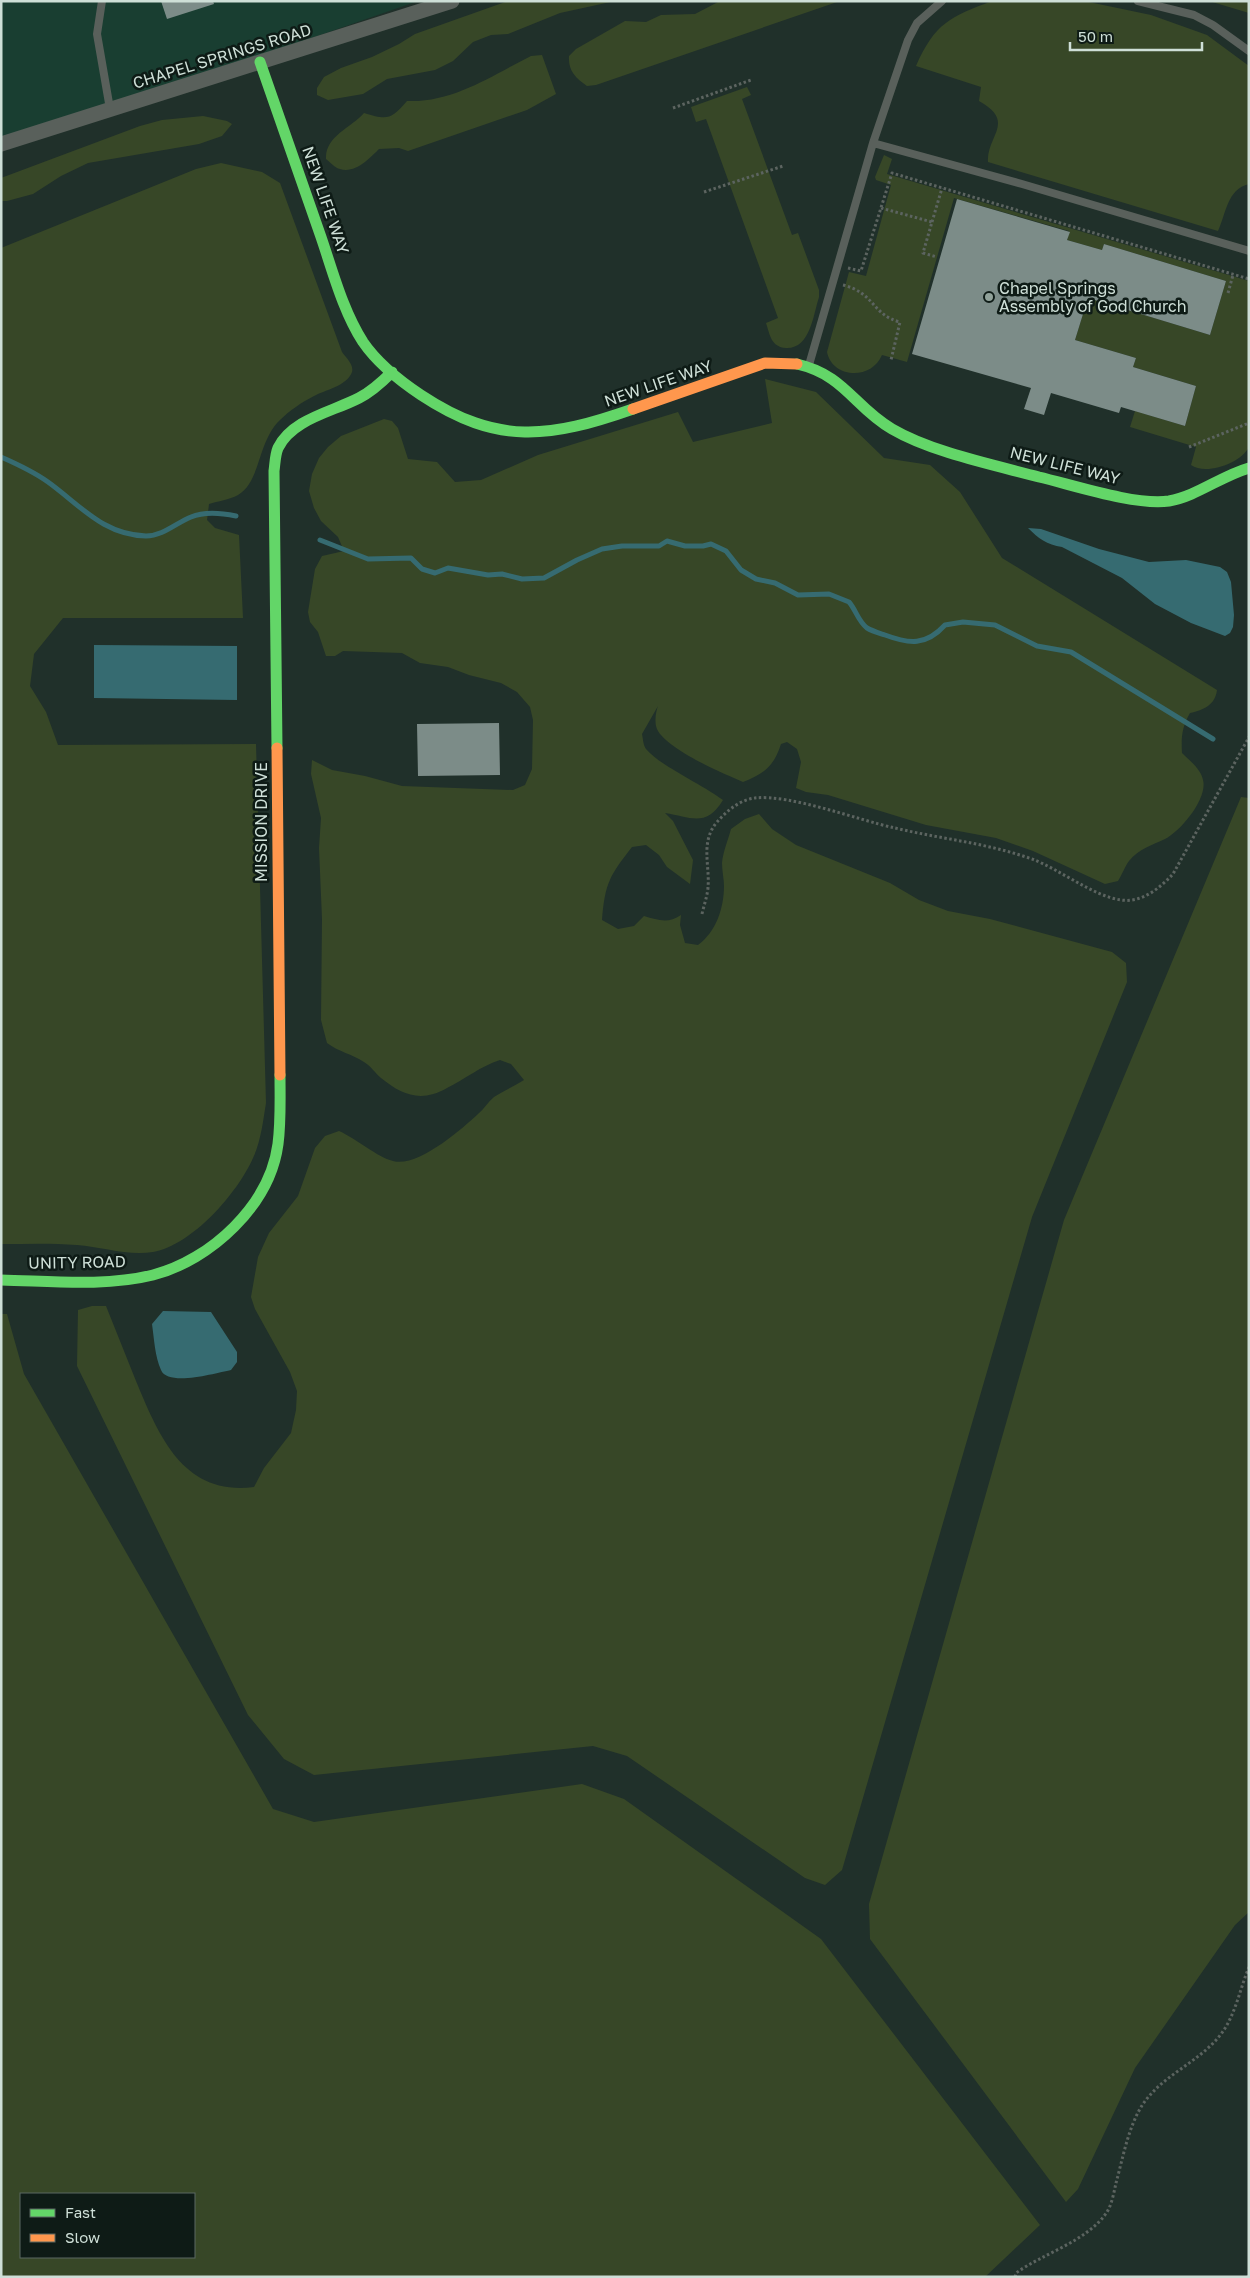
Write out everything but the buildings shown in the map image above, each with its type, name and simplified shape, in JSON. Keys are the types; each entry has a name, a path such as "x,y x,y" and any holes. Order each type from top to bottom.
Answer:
{"street":[{"name":"CHAPEL SPRINGS ROAD","path":"1,144 452,1"},
{"name":"NEW LIFE WAY","path":"260,62 344,303 368,348 392,372 433,402 455,414 509,432 540,432 593,423 778,360 809,367 826,375 846,388 875,418 894,432 916,442 1118,496 1146,502 1168,501 1190,495 1214,481 1249,468"},
{"name":"MISSION DRIVE","path":"153,1274 181,1265 206,1251 229,1231 251,1205 269,1173 278,1146 280,1114 274,471 278,448 292,432 307,420 359,398 377,387 392,372"},
{"name":"UNITY ROAD","path":"1,1280 122,1279 153,1274"}],"lane":[{"path":"102,1 97,34 110,109"},
{"path":"809,367 873,143 908,40 917,23 942,1"},
{"path":"1138,1 1194,15 1213,24 1249,51"},
{"path":"873,143 1022,184 1249,251"}],"path":[{"path":"673,108 751,80"},
{"path":"704,192 782,166"},
{"path":"838,265 861,271 892,173 1249,280"},
{"path":"937,257 923,254 942,188"},
{"path":"881,208 932,222"},
{"path":"1228,293 1233,275"},
{"path":"833,282 864,293 881,315 889,320 900,322 891,360"},
{"path":"1189,447 1249,423"},
{"path":"702,914 708,888 706,856 709,836 716,824 738,803 754,798 787,801 896,829 1007,851 1034,860 1106,896 1121,900 1134,900 1150,894 1173,874 1249,737"},
{"path":"1015,2277 1016,2273 1027,2265 1064,2248 1107,2212 1130,2135 1142,2105 1154,2091 1218,2038 1235,2010 1249,1967"}],"shaded area":[{"path":"1,1 418,1 1,146"},
{"path":"508,1 615,1 560,13 508,34 491,35 473,42 453,61 435,70 387,79 363,94 328,100 317,95 317,88 324,77 341,68 372,57 415,34"},
{"path":"720,1 840,1 596,85 587,86 571,70 569,56 576,49 625,21 646,22 661,15 695,14"},
{"path":"992,1 1084,1 1151,15 1207,35 1249,66 1249,184 1236,191 1228,203 1218,231 988,162 991,144 998,123 996,116 990,109 979,101 981,87 916,66 930,40 945,23"},
{"path":"1209,1 1249,1 1249,13"},
{"path":"542,55 556,94 527,110 408,151 399,148 379,149 362,164 351,169 338,168 326,159 327,151 334,138 364,113 378,117 388,117 397,112 407,101 440,98 456,93 486,80 531,56"},
{"path":"747,87 751,95 742,99 792,235 798,233 819,290 819,297 809,330 800,343 794,347 781,347 774,343 770,336 766,323 778,318 706,119 696,122 691,107"},
{"path":"203,116 227,121 232,124 222,136 199,144 88,163 61,176 33,194 1,201 1,178 140,126 162,120"},
{"path":"884,155 892,159 887,174 1249,281 1249,447 1245,453 1223,466 1205,469 1197,468 1191,465 1196,447 1130,427 1135,411 1185,426 1196,386 1133,367 1136,358 1075,340 1088,298 1210,335 1226,281 1104,244 1102,250 1067,240 1069,231 954,198 907,362 882,355 877,363 861,372 852,373 836,367 830,361 827,352 849,272 866,276 891,185 876,180 875,177"},
{"path":"221,163 262,172 280,183 342,352 351,364 352,372 346,381 305,401 280,420 267,439 251,481 245,489 235,497 209,504 207,520 215,528 239,535 243,618 63,618 34,654 30,686 46,712 58,745 256,744 266,1103 261,1131 256,1151 246,1172 225,1202 198,1229 168,1247 153,1252 134,1253 77,1245 1,1244 1,248 196,169"},
{"path":"765,379 816,392 884,458 930,465 960,492 1002,558 1217,690 1214,700 1208,706 1190,713 1183,732 1182,753 1197,768 1203,780 1201,796 1192,813 1171,835 1137,853 1128,863 1118,881 1105,884 1033,851 996,838 926,825 828,795 806,792 796,788 801,762 797,749 787,742 781,744 775,758 767,768 757,776 743,782 696,760 662,737 656,723 658,706 642,734 645,747 652,755 723,800 717,809 704,817 690,818 665,813 673,821 693,860 690,884 667,867 659,855 646,845 632,847 618,865 610,880 605,897 602,920 618,929 634,926 644,916 658,920 672,920 681,915 680,925 685,943 698,945 710,933 721,911 724,894 722,863 731,829 745,819 759,814 772,829 796,845 890,883 919,900 948,911 990,919 1112,952 1126,963 1127,982 1032,1217 842,1870 825,1885 805,1878 627,1756 593,1746 314,1775 284,1759 248,1715 77,1366 78,1310 92,1306 106,1306 154,1422 177,1458 192,1472 209,1482 229,1487 254,1487 264,1468 291,1433 296,1410 297,1391 290,1372 255,1309 251,1297 258,1257 269,1233 298,1196 315,1148 325,1136 339,1131 387,1159 403,1162 414,1159 450,1138 494,1097 524,1080 511,1064 500,1060 438,1093 420,1096 412,1095 404,1093 389,1084 369,1065 327,1043 321,1020 322,919 319,848 321,818 311,774 312,760 332,770 365,776 402,786 513,790 525,785 532,769 533,720 530,707 517,692 501,683 469,675 448,667 420,663 402,653 343,651 335,656 326,656 318,632 310,622 308,612 315,569 322,556 344,551 338,537 321,521 314,508 309,491 312,474 319,458 341,436 384,419 392,421 398,428 408,459 437,462 455,482 481,480 538,455 678,412 693,442 772,423"},
{"path":"1241,797 1249,798 1249,1912 1235,1925 1135,2068 1078,2189 1066,2202 870,1939 869,1904 1064,1220"},
{"path":"1,1314 7,1314 24,1374 273,1809 314,1822 582,1784 624,1799 821,1939 1040,2225 985,2277 1,2277"}],"water":[{"path":"1028,528 1041,529 1099,549 1149,562 1186,560 1220,567 1227,572 1231,582 1234,615 1233,627 1230,633 1225,636 1191,623 1155,604 1122,578 1062,547 1047,543"},
{"path":"94,645 237,646 237,700 94,698"},
{"path":"163,1311 211,1312 237,1352 237,1362 231,1370 193,1378 173,1378 165,1375 157,1359 152,1324"}],"waterway":[{"path":"1,457 43,478 105,525 131,534 146,536 158,534 191,517 202,514 219,513 236,516"},
{"path":"320,540 368,559 411,558 422,569 435,573 448,568 488,575 502,574 522,579 544,578 602,549 622,546 659,546 667,541 685,546 711,544 726,551 741,570 756,579 775,583 798,595 829,594 849,602 861,622 867,628 894,638 910,641 924,640 931,637 945,625 963,622 995,625 1037,646 1071,652 1213,739"}],"traffic: fast":[{"path":"260,62 344,304 363,342 382,365 413,390 449,411 475,423 500,429 525,432 550,431 603,419 633,409"},
{"path":"797,364 827,376 879,420 892,429 925,445 963,457 1104,494 1155,502 1169,501 1189,495 1249,468"},
{"path":"277,748 274,471 277,451 284,438 303,423 363,396 392,372"},
{"path":"1,1280 97,1282 135,1279 175,1268 196,1257 216,1243 234,1227 250,1208 263,1188 273,1167 279,1135 280,1075"}],"traffic: slow":[{"path":"633,409 765,363 797,364"},
{"path":"277,748 280,1075"}],"place":[{"name":"Chapel Springs Assembly of God Church","path":"989,297"}]}
